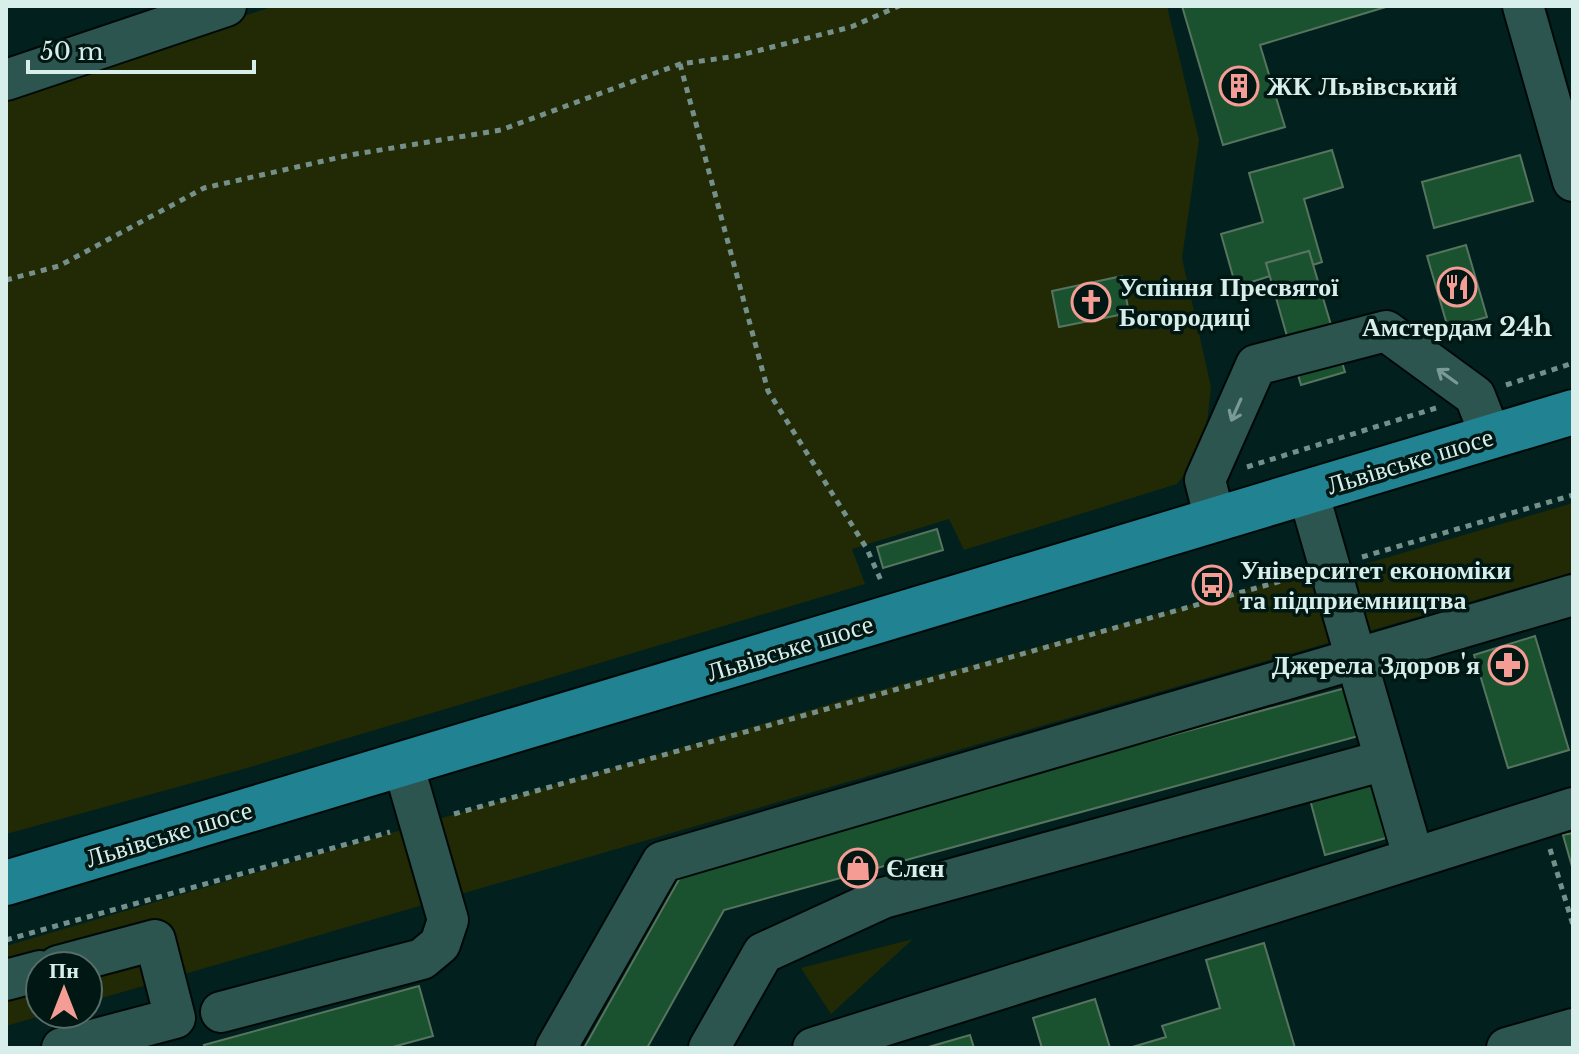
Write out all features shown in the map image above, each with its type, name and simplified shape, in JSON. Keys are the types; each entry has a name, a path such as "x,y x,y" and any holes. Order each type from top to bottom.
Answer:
{"main road":[{"name":"Львівське шосе","path":"6,883 1573,412"}],"street":[{"path":"6,80 226,6"},
{"path":"1523,6 1573,181"},
{"path":"1215,520 1205,480 1256,365 1386,331 1475,396 1491,437"},
{"path":"1308,492 1413,856"},
{"path":"556,1048 662,862 1573,595"},
{"path":"709,1048 763,953 883,898 1385,760"},
{"path":"221,1012 422,959 440,944 448,920 403,764"},
{"path":"813,1048 1557,812"},
{"path":"62,1048 175,1018 155,940 104,954"},
{"path":"1507,1048 1573,1029"}],"path":[{"path":"6,280 59,266 204,188 350,155 501,130 680,64 737,56 851,27 899,6"},
{"path":"680,64 768,391 867,549 882,584"},
{"path":"6,940 1330,567 1573,495"},
{"path":"1557,812 1573,925"}],"green space":[{"path":"274,6 1167,6 1199,140 1182,258 1211,387 1204,450 1177,484 964,550 949,519 852,549 865,584 247,768 6,834 6,95"},
{"path":"1573,503 1573,572 104,997 104,950 24,950 24,1021 6,1026 6,946 840,701 1330,567 1358,566"},
{"path":"913,939 831,1014 801,968"}],"building":[{"name":"ЖК Львівський","path":"1182,6 1389,6 1260,45 1285,127 1223,145"},
{"path":"1332,150 1343,187 1304,199 1322,262 1313,265 1309,251 1266,263 1270,276 1236,287 1221,234 1263,222 1249,173"},
{"path":"1520,155 1533,201 1434,228 1422,182"},
{"path":"1466,245 1487,317 1448,328 1427,256"},
{"path":"1309,251 1345,372 1301,385 1266,263"},
{"path":"1122,276 1129,313 1059,327 1052,291"},
{"path":"937,529 943,550 883,568 877,547"},
{"path":"1535,636 1569,750 1508,768 1474,655"},
{"path":"1349,687 1362,735 724,910 647,1048 584,1048 686,867"},
{"path":"1370,780 1386,838 1325,855 1309,796"},
{"path":"1573,833 1573,870 1563,835"},
{"path":"1264,943 1295,1048 1129,1048 1166,1037 1162,1026 1220,1008 1206,960"},
{"path":"419,986 433,1036 389,1048 205,1048 204,1045"},
{"path":"1095,999 1110,1048 1042,1048 1033,1018"},
{"path":"970,1035 974,1048 925,1048"}],"place":[{"name":"ЖК Львівський","path":"1239,86"},
{"name":"Амстердам 24h","path":"1457,287"},
{"name":"Успіння Пресвятої Богородиці","path":"1091,302"},
{"name":"Університет економіки та підприємництва","path":"1212,585"},
{"name":"Джерела Здоров'я","path":"1508,665"},
{"name":"Єлєн","path":"858,868"}]}
